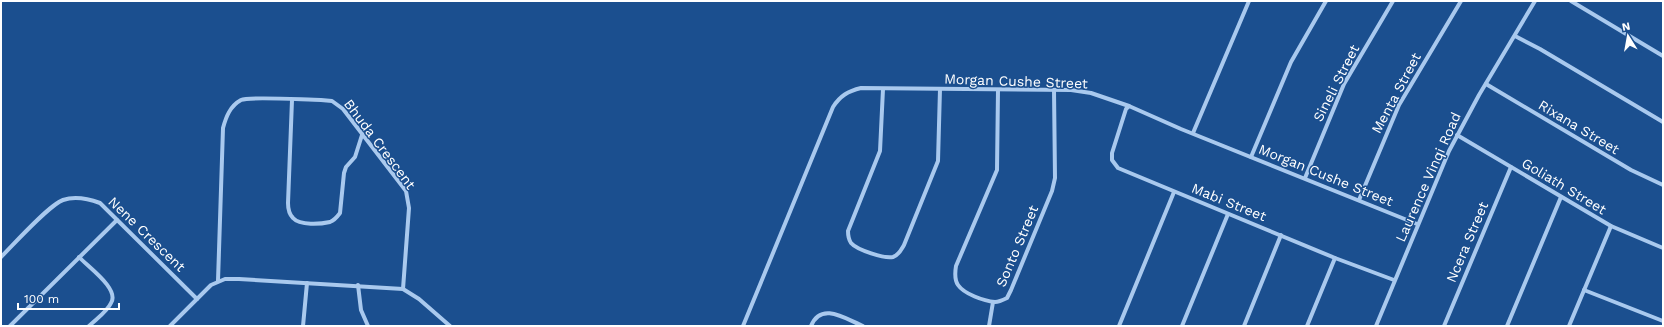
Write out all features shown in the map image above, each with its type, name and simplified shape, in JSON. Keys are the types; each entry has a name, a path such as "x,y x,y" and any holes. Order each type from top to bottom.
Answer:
{"street":[{"path":"1194,133 1249,1"},
{"path":"1251,156 1291,62 1326,1"},
{"name":"Sineli Street","path":"1305,178 1344,84 1394,1"},
{"name":"Menta Street","path":"1359,200 1401,101 1461,1"},
{"name":"Laurence Vinqi Road","path":"1376,326 1417,224 1457,135 1535,1"},
{"path":"1571,1 1663,56"},
{"path":"1515,36 1540,49 1663,122"},
{"name":"Rixana Street","path":"1486,84 1620,164 1663,185"},
{"path":"883,89 880,151 848,231 851,243 858,248 888,258 894,257 898,254 904,245 938,160 940,89"},
{"name":"Morgan Cushe Street","path":"743,326 836,102 843,95 854,90 1054,90 1092,93 1129,106 1181,129 1417,224"},
{"name":"Sonto Street","path":"998,90 997,170 956,266 955,273 958,285 964,290 993,302 1006,298 1011,290 1052,191 1055,166 1054,90"},
{"name":"Bhuda Crescent","path":"218,282 223,128 226,116 235,104 247,98 321,100 337,104 343,109 402,187 408,198 409,208 403,289"},
{"path":"292,100 288,203 293,219 303,223 320,223 331,222 337,218 340,214 346,167 355,157 362,135"},
{"name":"Mabi Street","path":"1129,106 1126,109 1112,149 1111,156 1113,163 1118,168 1335,258 1394,280"},
{"name":"Goliath Street","path":"1457,135 1611,226 1663,248"},
{"name":"Ncera Street","path":"1444,326 1511,167"},
{"path":"1119,326 1174,192"},
{"path":"1507,326 1561,197"},
{"name":"Nene Crescent","path":"1,257 54,205 65,200 82,198 100,203 197,299"},
{"path":"1182,326 1228,214"},
{"path":"10,326 117,220"},
{"path":"1569,326 1611,226"},
{"path":"1244,326 1282,235"},
{"path":"79,258 110,287 113,296 111,305 89,326"},
{"path":"1307,326 1335,258"},
{"path":"170,326 211,285 225,279 240,279 358,285 403,289 419,299 450,326"},
{"path":"304,326 306,283"},
{"path":"358,285 361,310 368,326"},
{"path":"1584,290 1663,322"},
{"path":"989,326 993,302"},
{"path":"811,326 816,317 827,313 837,315 863,326"}]}
